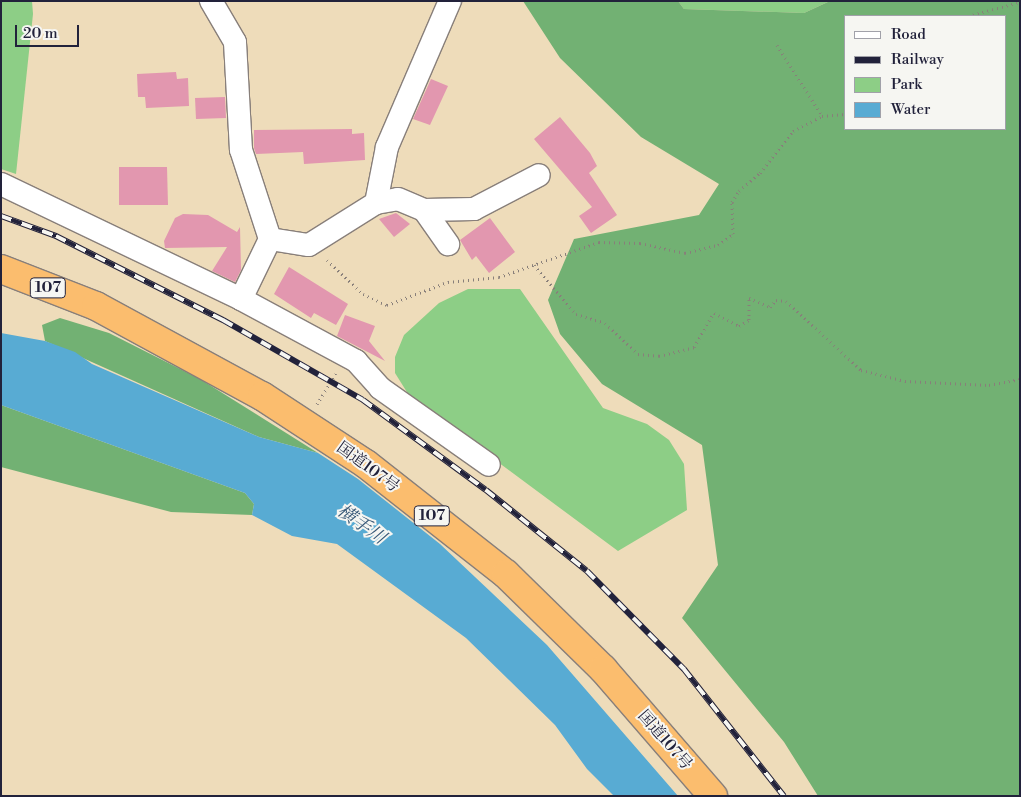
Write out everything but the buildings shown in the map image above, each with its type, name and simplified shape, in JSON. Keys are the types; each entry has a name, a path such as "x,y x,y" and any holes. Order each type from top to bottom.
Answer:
{"highway":[{"name":"国道107号","path":"1,269 96,306 305,424 366,464 506,574 603,669 712,796"}],"street":[{"path":"211,1 235,42 240,150 270,239 241,299"},
{"path":"376,203 387,148 450,1"},
{"path":"270,239 308,245 376,203 398,199 424,210 474,209 539,175"},
{"path":"1,184 241,299 346,356 380,388 489,465"},
{"path":"424,210 448,244"}],"path":[{"path":"972,15 1020,2"},
{"path":"777,45 822,116"},
{"path":"308,245 363,294 387,305 448,282 499,277 598,242 640,243 685,253 718,246 732,234 732,202 739,191 760,173 793,132 822,116 844,114"},
{"path":"534,265 576,314 605,323 638,354 659,356 694,347 714,313 739,326 749,320 749,298 770,307 776,300 786,301 861,370 906,380 989,385 1020,379"},
{"path":"305,424 346,356"}],"green space":[{"path":"1,1 32,1 33,14 16,174 1,169"},
{"path":"523,1 678,1 684,9 804,13 830,1 1020,1 1020,796 818,796 784,742 682,618 718,565 702,445 602,384 560,334 548,300 574,239 699,215 719,184 641,137 560,58"},
{"path":"678,1 830,1 804,13 684,9"},
{"path":"468,289 520,289 603,408 647,424 669,440 684,464 687,510 618,551 410,397 395,373 395,357 404,335 439,303"},
{"path":"60,318 109,333 200,379 318,453 259,437 45,341 42,325"},
{"path":"1,405 245,493 254,504 252,515 171,512 1,467"}],"water":[{"name":"横手川","path":"1,333 45,341 75,352 92,364 259,437 318,453 358,479 440,544 547,645 678,796 614,796 587,769 555,725 466,638 337,544 292,536 252,515 254,504 245,493 1,405"}],"railway":[{"path":"1,216 56,236 223,320 363,400 486,490 587,571 684,669 784,796"}]}
